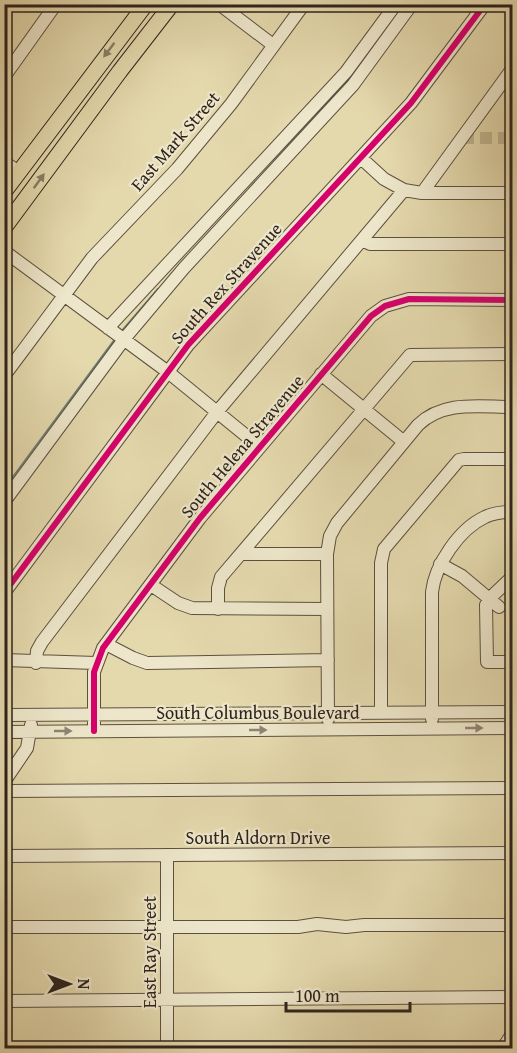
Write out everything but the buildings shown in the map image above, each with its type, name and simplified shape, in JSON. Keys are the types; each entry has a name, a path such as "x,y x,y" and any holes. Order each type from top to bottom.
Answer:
{"main road":[{"path":"4,192 146,4"},
{"path":"4,228 172,4"}],"street":[{"path":"4,77 56,4"},
{"path":"219,4 273,45"},
{"name":"East Mark Street","path":"4,376 17,367 64,295 92,258 177,170 231,104 304,4"},
{"path":"108,327 346,72 396,4"},
{"path":"4,502 124,339 184,268 353,85 412,4"},
{"name":"South Rex Stravenue","path":"4,593 193,340 418,95 485,4"},
{"path":"422,192 513,69"},
{"path":"361,158 384,179 404,190 513,193"},
{"path":"4,162 19,172"},
{"path":"36,663 37,651 42,642 217,412 404,190"},
{"path":"362,240 370,244 513,244"},
{"path":"4,250 168,372 260,447"},
{"name":"South Helena Stravenue","path":"94,731 93,680 96,663 106,644 200,518 371,316 393,302 409,299 513,300"},
{"path":"218,609 218,588 222,577 410,355 513,354"},
{"path":"321,374 404,442"},
{"path":"328,730 327,554 330,536 340,517 423,420 442,409 457,406 513,407"},
{"path":"381,712 381,563 384,549 460,459 513,459"},
{"path":"432,729 432,592 434,579 440,564 466,531 477,521 492,514 513,512"},
{"path":"242,554 327,554"},
{"path":"440,564 462,576 499,607"},
{"path":"513,577 489,599 486,605 487,662 513,662"},
{"path":"151,585 185,606 199,609 327,609"},
{"path":"106,644 147,663 328,660"},
{"path":"4,660 36,663 96,663"},
{"name":"South Columbus Boulevard","path":"4,715 513,712"},
{"path":"4,782 27,748 32,714"},
{"name":"South Columbus Boulevard","path":"4,732 513,728"},
{"path":"4,791 513,788"},
{"name":"South Aldorn Drive","path":"4,856 513,853"},
{"name":"East Ray Street","path":"166,855 167,1048"},
{"path":"4,927 513,925"},
{"path":"4,1001 513,997"},
{"path":"503,1048 513,1034"}],"waterway":[{"path":"249,189 353,74 403,4"},
{"path":"121,332 158,289"},
{"path":"4,489 115,339"}],"tunnel":[{"path":"462,138 512,138"}],"cycle path":[{"path":"4,593 188,345 411,103 485,4"},
{"path":"94,731 94,672 103,648 200,518 371,316 385,306 409,299 512,300"}]}
